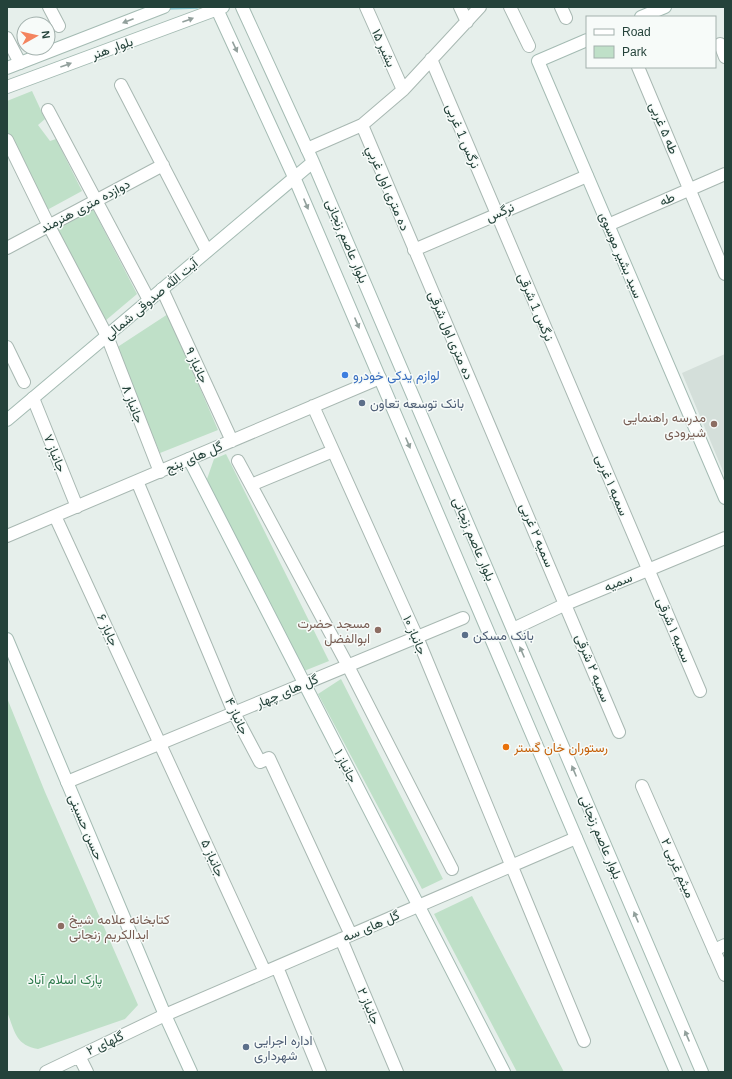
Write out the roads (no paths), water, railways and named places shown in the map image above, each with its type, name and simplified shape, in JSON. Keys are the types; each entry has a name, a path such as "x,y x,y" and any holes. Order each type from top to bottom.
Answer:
{"street":[{"path":"49,7 59,26"},
{"name":"بلوار هنر","path":"7,68 164,7"},
{"name":"بلوار عاصم زنجانی","path":"242,7 308,149 702,1072"},
{"name":"بشیر ۱۵","path":"366,7 402,90"},
{"path":"460,7 467,22"},
{"path":"308,149 362,125 402,90 480,7"},
{"path":"510,7 529,46"},
{"path":"643,16 665,7"},
{"name":"بلوار هنر","path":"7,87 219,9"},
{"name":"بلوار عاصم زنجانی","path":"219,9 294,177 676,1072"},
{"path":"7,38 20,63"},
{"name":"سید بشیر موسوی","path":"586,40 538,62 725,498"},
{"path":"720,44 725,57"},
{"name":"نرگس 1 غربی","path":"431,59 496,214"},
{"name":"طه ۵ غربی","path":"638,68 725,274"},
{"path":"121,85 207,250"},
{"path":"48,110 95,201 149,300"},
{"name":"ده متری اول غربي","path":"362,125 414,250"},
{"name":"جانباز ۸","path":"7,140 49,226 107,336 160,472"},
{"name":"آیت الله صدوقی شمالی","path":"7,420 313,162"},
{"name":"دوازده متری هنرمند","path":"7,248 163,165"},
{"name":"طه","path":"608,225 725,174"},
{"name":"نرگس","path":"414,250 587,176"},
{"name":"نرگس 1 شرقی","path":"496,214 576,401"},
{"name":"ده متری اول شرقی","path":"414,250 507,467"},
{"name":"جانباز ۹","path":"162,289 232,441"},
{"path":"7,347 24,382"},
{"name":"گل های پنج","path":"7,536 380,378"},
{"name":"جانباز ۷","path":"33,398 77,507"},
{"name":"سمیه ۱ غربی","path":"576,401 648,569"},
{"name":"جانباز ۱۰","path":"313,406 417,637 584,1041"},
{"path":"251,485 333,451"},
{"name":"جانباز ۱","path":"189,459 417,906 504,1072"},
{"path":"238,461 348,666 452,869"},
{"name":"سمیه ۲ غربی","path":"507,467 566,604"},
{"name":"جانباز ۴","path":"137,481 234,713 260,762 269,758 346,937"},
{"name":"جاباز ۶","path":"55,516 161,743"},
{"name":"سمیه","path":"513,629 566,604 725,538"},
{"name":"سمیه ۱ شرقی","path":"648,569 700,691"},
{"name":"سمیه ۲ شرقی","path":"566,604 619,732"},
{"name":"گل های چهار","path":"67,782 463,618"},
{"name":"حسن حسینی","path":"7,639 165,1015 191,1072"},
{"name":"جانباز ۵","path":"161,743 265,972"},
{"name":"میثم غربی ۲","path":"642,786 720,948 725,975"},
{"name":"گل های سه","path":"165,1015 576,838"},
{"name":"جانباز ۲","path":"346,937 397,1072"},
{"path":"277,967 320,1072"},
{"name":"گلهای ۲","path":"46,1072 165,1015"},
{"path":"79,1056 87,1072"}],"waterway":[{"path":"167,8 197,7"}],"place":[{"name":"لوازم یدکی خودرو","path":"345,375"},
{"name":"بانک توسعه تعاون","path":"362,403"},
{"name":"مدرسه راهنمایی شیرودی","path":"714,424"},
{"name":"مسجد حضرت ابوالفضل","path":"378,630"},
{"name":"بانک مسکن","path":"465,635"},
{"name":"رستوران خان گستر","path":"506,747"},
{"name":"کتابخانه علامه شیخ ابدالکریم زنجانی","path":"61,926"},
{"name":"اداره اجرایی شهرداری","path":"246,1047"}],"park label":[{"name":"پارک اسلام آباد","path":"65,979"}]}
